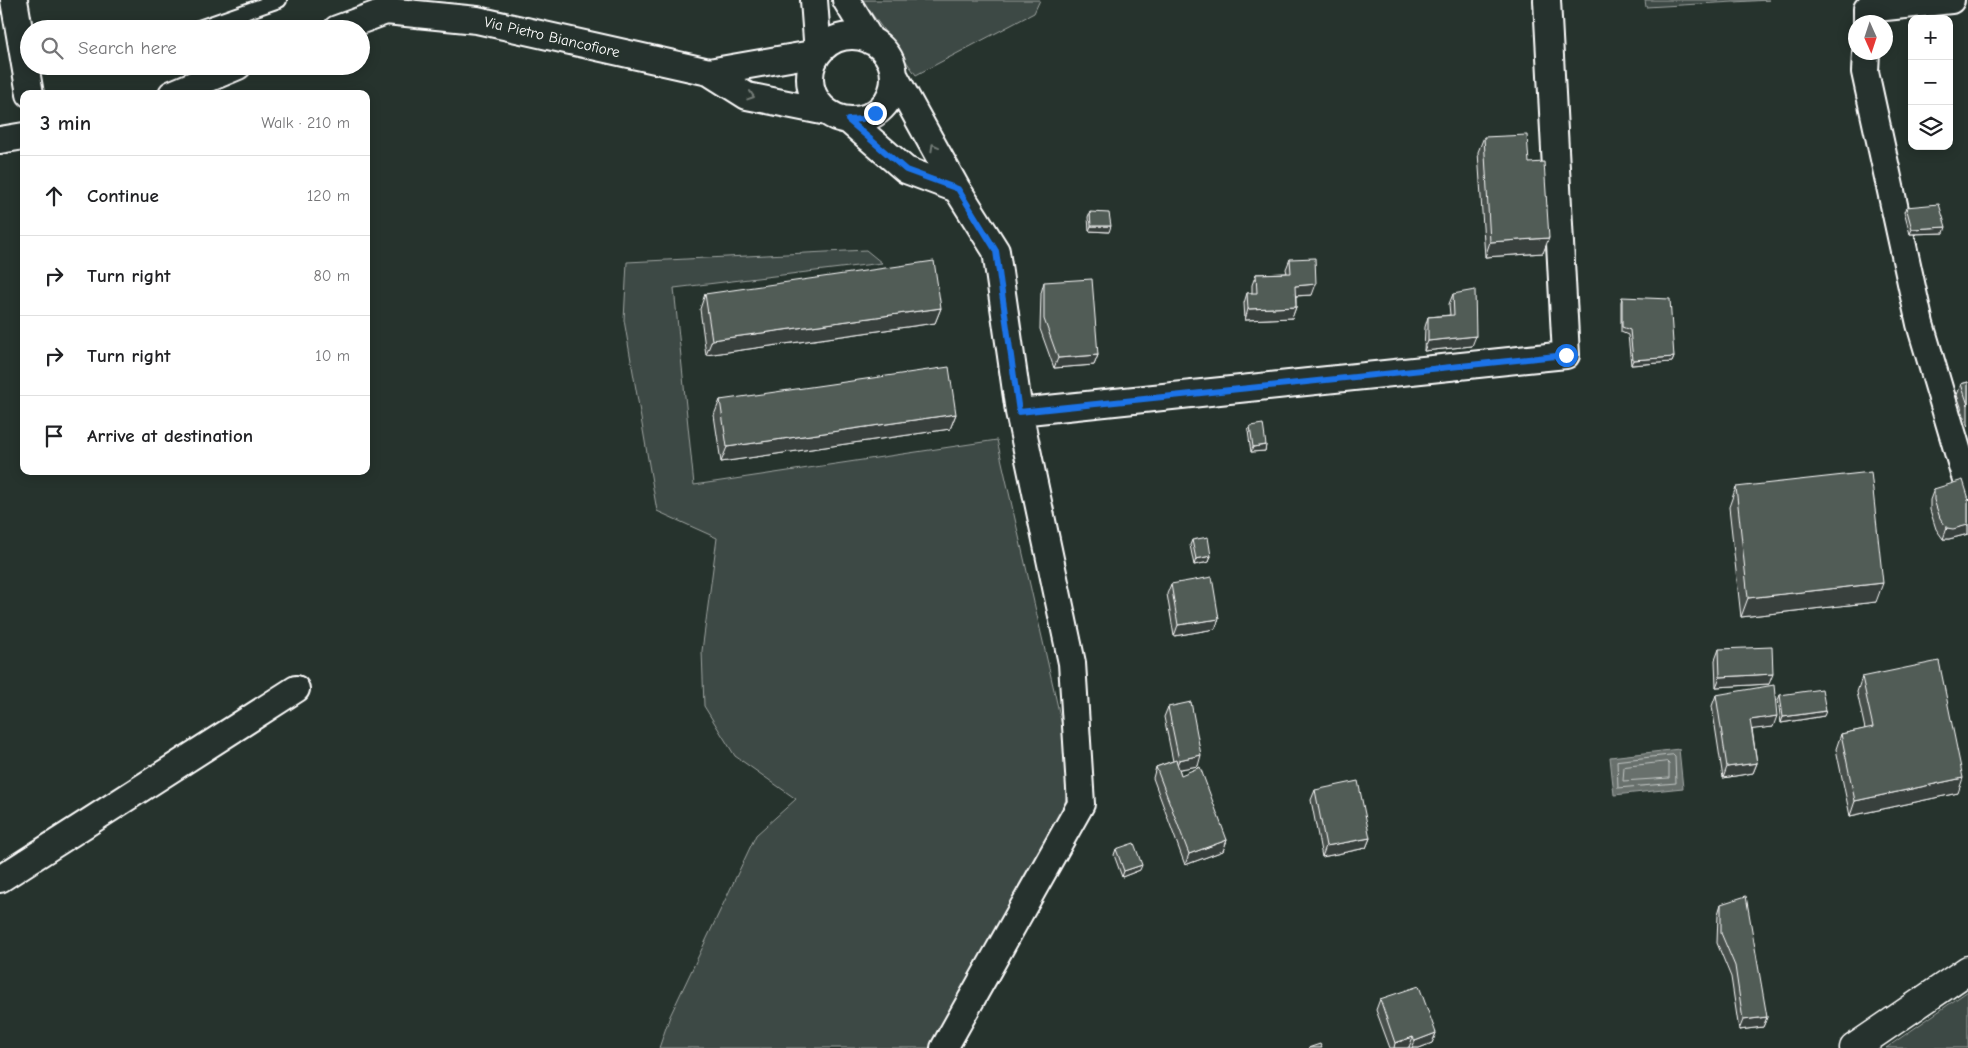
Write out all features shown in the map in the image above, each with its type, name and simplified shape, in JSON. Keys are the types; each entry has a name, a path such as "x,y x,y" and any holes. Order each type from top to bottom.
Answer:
{"main road":[{"path":"1854,1048 1968,970"}],"street":[{"path":"14,0 20,35"},
{"path":"814,0 818,53 812,65 809,78 812,91 818,103 906,170 958,189"},
{"path":"846,0 871,41 882,50 890,62 894,75 958,189 996,251 1019,412 1072,663 1081,804 944,1048"},
{"path":"1019,412 1566,355 1547,0"},
{"path":"1867,15 1867,9 1951,0"},
{"name":"Via Pietro Biancofiore","path":"355,20 386,5 477,20 708,72"},
{"path":"708,72 818,53 837,39 848,36 871,41"},
{"path":"1866,60 1865,72 1920,324 1968,486"},
{"path":"708,72 747,96 837,116 862,119 875,113 886,103 892,90 894,75"},
{"path":"27,75 29,90"},
{"path":"181,90 217,75"},
{"path":"0,140 20,137"},
{"path":"0,879 296,689"}],"lane":[{"path":"222,20 279,0"}],"shaded area":[{"path":"862,0 1040,0 1034,13 916,75"},
{"path":"1645,0 1769,0 1646,7"},
{"path":"866,250 882,263 674,288 694,485 997,440 1072,769 1051,869 953,1048 659,1048 670,1016 756,835 796,799 735,756 704,706 702,651 717,538 657,511 624,320 627,262"},
{"path":"1968,991 1968,1048 1886,1048"}],"water":[{"path":"1679,749 1683,788 1614,795 1610,757"}],"building":[{"path":"1527,135 1529,163 1544,162 1549,238 1490,242 1484,137"},
{"path":"1939,204 1946,227 1912,229 1906,207"},
{"path":"1090,212 1109,213 1111,226 1091,226"},
{"path":"1315,258 1316,284 1295,286 1296,307 1248,309 1247,293 1257,293 1256,274 1291,273 1290,259"},
{"path":"934,261 941,308 712,340 705,294"},
{"path":"1092,279 1098,355 1058,358 1044,319 1044,282"},
{"path":"1475,290 1476,336 1428,341 1428,317 1454,315 1453,294"},
{"path":"1622,297 1670,299 1674,357 1633,360 1630,330 1622,327"},
{"path":"949,367 956,414 727,447 720,400"},
{"path":"1968,382 1968,405 1961,384"},
{"path":"1263,424 1266,445 1253,447 1250,426"},
{"path":"1871,472 1883,583 1748,598 1736,487"},
{"path":"1963,480 1968,496 1968,525 1953,529 1947,528 1940,518 1934,500 1934,489"},
{"path":"1208,537 1211,556 1196,559 1192,540"},
{"path":"1212,577 1219,619 1178,625 1171,584"},
{"path":"1772,647 1773,674 1720,677 1719,649"},
{"path":"1939,661 1963,778 1855,801 1841,734 1873,727 1862,677"},
{"path":"1774,685 1777,716 1750,720 1757,763 1727,767 1716,695"},
{"path":"1822,689 1826,711 1783,717 1780,695"},
{"path":"1191,702 1201,755 1179,760 1168,707"},
{"path":"1176,760 1181,775 1200,767 1227,840 1189,854 1156,767"},
{"path":"1358,781 1370,838 1326,846 1315,790"},
{"path":"1134,843 1142,865 1124,871 1116,849"},
{"path":"1746,896 1767,1017 1743,1020 1735,966 1721,933 1721,904"},
{"path":"1419,986 1436,1033 1415,1041 1413,1037 1395,1043 1380,999"},
{"path":"1320,1044 1322,1048 1308,1048"}],"route":[{"path":"875,113 862,119 848,120 906,170 958,189 996,251 1019,412 1566,355"}]}
